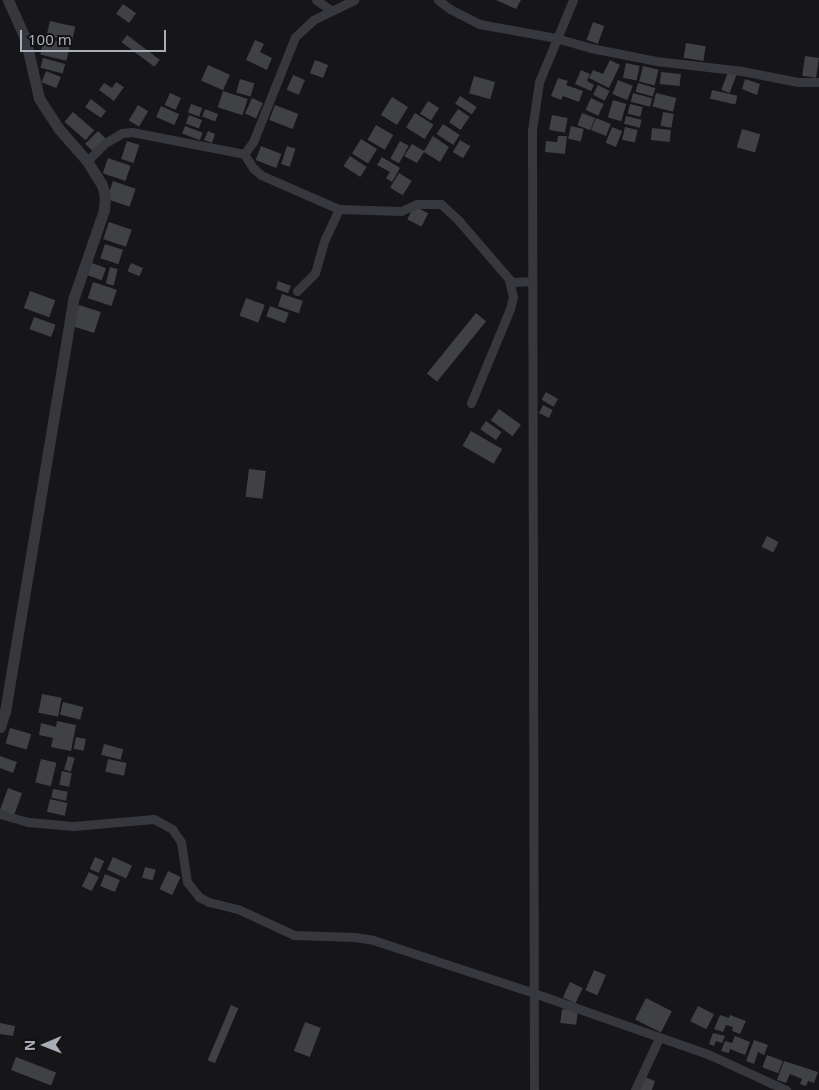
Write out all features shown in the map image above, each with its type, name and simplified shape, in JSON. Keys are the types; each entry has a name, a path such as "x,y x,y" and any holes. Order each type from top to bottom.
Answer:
{"street":[{"path":"0,727 5,712 74,297 104,210 102,185 87,162 58,129 39,98 25,38 8,0"},
{"path":"316,0 331,10"},
{"path":"244,154 252,142 295,37 302,27 331,10 354,0"},
{"path":"438,0 450,9 479,24 556,38 591,48 656,61 742,71 798,82 819,82"},
{"path":"534,1090 532,130 539,82 572,0"},
{"path":"87,162 106,143 122,133 132,132 244,154 252,168 261,175 339,210 401,211 417,204 441,204 459,221 509,279 513,282 532,281"},
{"path":"297,292 315,273 325,239 339,210"},
{"path":"471,403 510,309 512,297 509,279"},
{"path":"0,814 28,822 74,826 154,819 172,829 181,842 187,882 199,897 209,902 240,910 294,935 355,937 373,940 534,993 710,1055 786,1090"},
{"path":"635,1090 660,1038"}],"building":[{"path":"496,0 521,0 516,9"},
{"path":"123,4 136,13 129,23 116,14"},
{"path":"50,21 75,27 72,41 47,36"},
{"path":"593,22 604,26 598,44 587,40"},
{"path":"127,35 160,60 154,67 122,42"},
{"path":"44,38 70,44 66,61 40,55"},
{"path":"255,40 264,44 260,52 272,58 267,70 246,60"},
{"path":"686,43 706,46 703,61 684,58"},
{"path":"805,56 819,58 816,78 802,76"},
{"path":"43,58 65,64 63,74 40,68"},
{"path":"315,60 328,65 323,78 310,73"},
{"path":"610,60 620,65 609,88 589,78 593,70 603,74"},
{"path":"626,63 640,66 637,81 623,78"},
{"path":"208,65 230,75 223,90 201,81"},
{"path":"643,66 659,70 655,85 639,82"},
{"path":"581,70 590,74 587,81 594,85 591,91 575,84"},
{"path":"46,71 61,77 56,88 42,82"},
{"path":"661,72 681,74 680,86 660,84"},
{"path":"728,72 736,75 730,93 721,90"},
{"path":"293,75 305,80 299,95 287,90"},
{"path":"474,76 495,82 490,99 469,93"},
{"path":"558,78 568,81 566,85 583,91 579,102 563,96 561,100 551,96"},
{"path":"240,79 254,83 251,97 236,92"},
{"path":"745,79 760,84 757,95 742,89"},
{"path":"618,80 633,86 627,100 612,94"},
{"path":"116,82 124,87 114,101 99,90 104,83 112,88"},
{"path":"638,83 655,88 653,97 636,92"},
{"path":"598,85 610,91 605,101 593,95"},
{"path":"712,90 737,96 735,105 710,99"},
{"path":"223,91 248,99 242,115 218,107"},
{"path":"170,93 181,98 176,110 165,105"},
{"path":"633,93 652,98 650,107 631,102"},
{"path":"656,93 676,98 673,112 653,107"},
{"path":"460,96 477,107 472,114 455,104"},
{"path":"392,97 408,107 397,125 381,115"},
{"path":"252,98 263,103 256,118 245,114"},
{"path":"591,98 604,104 598,116 586,110"},
{"path":"91,99 106,111 101,118 85,107"},
{"path":"613,100 626,104 621,121 608,117"},
{"path":"428,101 439,108 431,121 420,114"},
{"path":"191,104 202,108 199,117 188,112"},
{"path":"630,104 643,107 640,117 628,114"},
{"path":"138,105 148,111 139,127 129,120"},
{"path":"275,105 298,114 293,129 269,120"},
{"path":"161,106 179,114 174,125 156,117"},
{"path":"205,109 218,114 215,121 202,116"},
{"path":"458,109 470,117 461,130 449,122"},
{"path":"73,112 94,130 86,140 64,122"},
{"path":"663,112 674,114 671,128 661,126"},
{"path":"415,113 434,125 425,139 406,127"},
{"path":"582,113 595,118 590,130 577,125"},
{"path":"189,115 202,120 199,128 186,123"},
{"path":"552,115 568,118 565,133 549,130"},
{"path":"626,116 642,120 640,128 624,124"},
{"path":"596,118 611,124 606,136 591,130"},
{"path":"443,124 460,135 453,145 436,134"},
{"path":"376,125 393,135 385,150 368,140"},
{"path":"185,126 203,133 200,140 182,133"},
{"path":"571,126 584,129 581,142 568,139"},
{"path":"612,127 622,131 616,147 606,143"},
{"path":"625,127 638,130 635,143 622,140"},
{"path":"652,128 671,130 670,142 651,140"},
{"path":"742,129 760,134 755,153 737,147"},
{"path":"98,131 106,139 93,152 85,144"},
{"path":"208,131 215,134 212,143 204,140"},
{"path":"433,136 449,147 440,162 424,152 417,163 404,156 412,144 424,151"},
{"path":"558,136 567,136 565,154 545,152 546,141 557,142"},
{"path":"361,139 377,149 368,163 352,153"},
{"path":"460,140 470,146 463,158 453,152"},
{"path":"127,141 139,145 133,163 121,159"},
{"path":"400,141 409,146 399,163 390,158"},
{"path":"261,146 282,154 276,168 256,160"},
{"path":"287,146 296,149 290,167 281,164"},
{"path":"350,156 367,167 360,177 343,166"},
{"path":"382,157 400,168 392,182 386,178 390,172 377,165"},
{"path":"108,158 131,166 125,181 103,173"},
{"path":"399,173 412,181 403,195 390,187"},
{"path":"113,181 136,189 130,207 107,199"},
{"path":"414,206 428,213 421,227 407,219"},
{"path":"109,222 132,230 126,247 103,239"},
{"path":"105,244 123,250 118,264 100,258"},
{"path":"92,263 106,268 102,280 88,275"},
{"path":"131,263 143,268 139,276 127,271"},
{"path":"110,267 118,269 114,285 106,283"},
{"path":"278,281 291,286 288,293 276,289"},
{"path":"93,282 117,290 112,306 88,298"},
{"path":"30,291 55,300 49,317 24,308"},
{"path":"282,294 303,301 299,313 278,306"},
{"path":"246,298 265,305 258,323 240,316"},
{"path":"79,305 101,312 94,333 72,326"},
{"path":"270,306 289,313 285,323 266,316"},
{"path":"476,313 486,321 437,382 427,374"},
{"path":"34,317 56,325 51,337 30,329"},
{"path":"546,392 558,399 554,407 542,400"},
{"path":"543,405 553,410 549,418 539,413"},
{"path":"499,409 521,425 513,436 491,420"},
{"path":"486,421 502,432 496,440 480,429"},
{"path":"471,431 502,449 494,464 462,446"},
{"path":"249,469 266,471 262,499 246,497"},
{"path":"767,536 779,542 773,553 762,547"},
{"path":"42,694 62,698 58,716 38,713"},
{"path":"63,702 83,707 80,720 60,715"},
{"path":"57,721 76,725 71,751 51,747 53,738 39,735 41,723 56,727"},
{"path":"10,728 31,734 27,749 6,743"},
{"path":"76,737 86,739 84,751 74,749"},
{"path":"104,744 123,749 120,760 101,755"},
{"path":"0,756 17,762 13,773 0,768"},
{"path":"68,756 75,758 71,771 64,769"},
{"path":"41,759 57,763 51,786 35,782"},
{"path":"108,759 127,763 124,776 105,772"},
{"path":"62,771 72,773 69,787 59,785"},
{"path":"8,788 22,793 14,817 0,812"},
{"path":"53,789 68,792 66,801 51,798"},
{"path":"50,799 68,803 65,816 47,812"},
{"path":"95,857 104,861 99,873 90,869"},
{"path":"113,857 132,866 126,879 107,870"},
{"path":"145,867 156,870 153,880 142,878"},
{"path":"168,871 181,877 172,895 160,889"},
{"path":"89,872 99,877 92,891 82,886"},
{"path":"105,874 120,880 115,892 100,886"},
{"path":"594,970 606,975 597,995 585,990"},
{"path":"570,982 583,988 576,1003 563,997"},
{"path":"646,998 672,1011 661,1033 635,1019"},
{"path":"231,1005 238,1008 215,1063 208,1060"},
{"path":"698,1006 714,1014 706,1029 690,1021"},
{"path":"562,1009 578,1011 576,1025 560,1023"},
{"path":"720,1015 729,1018 730,1015 746,1021 740,1034 732,1031 733,1027 726,1025 723,1032 714,1029"},
{"path":"305,1022 321,1028 310,1057 294,1051"},
{"path":"0,1023 15,1026 13,1036 0,1034"},
{"path":"713,1033 725,1036 722,1043 716,1041 714,1046 709,1044"},
{"path":"735,1036 750,1042 745,1055 730,1049 729,1053 721,1051 725,1041 732,1043"},
{"path":"754,1040 768,1045 764,1055 758,1052 754,1064 746,1061"},
{"path":"767,1055 783,1061 778,1073 762,1067"},
{"path":"16,1057 56,1072 51,1085 11,1070"},
{"path":"784,1061 818,1072 814,1083 808,1081 806,1086 800,1084 802,1079 790,1074 786,1083 777,1080"},
{"path":"645,1077 655,1081 652,1090 640,1090"}]}
